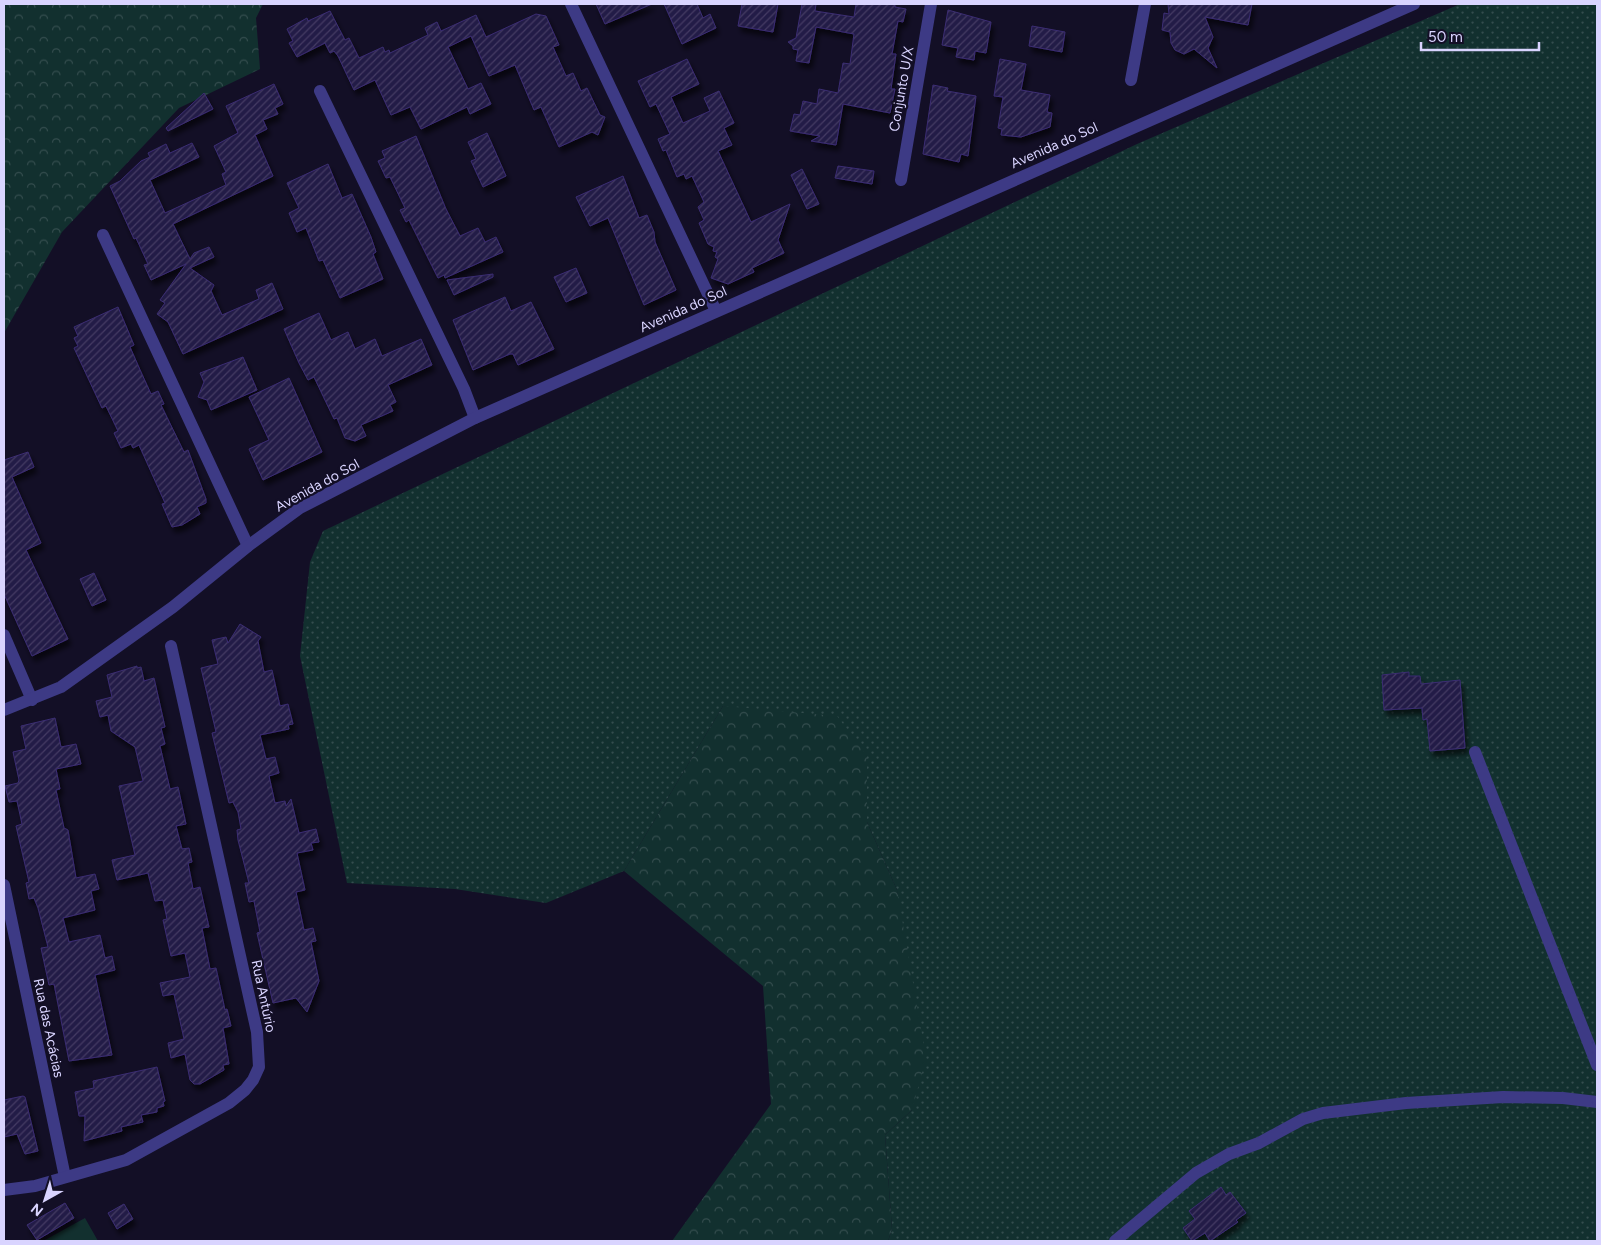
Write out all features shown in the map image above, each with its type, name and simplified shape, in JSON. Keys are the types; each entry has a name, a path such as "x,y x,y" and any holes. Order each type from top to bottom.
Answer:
{"street":[{"path":"571,4 716,311"},
{"name":"Conjunto U/X","path":"901,180 931,4"},
{"path":"1131,80 1145,4"},
{"name":"Avenida do Sol","path":"4,710 61,687 116,649 300,508 476,418 1414,4"},
{"path":"320,91 464,389 476,418"},
{"path":"103,236 248,546"},
{"path":"4,635 32,700"},
{"name":"Rua Antúrio","path":"4,1190 35,1186 126,1160 178,1133 229,1103 254,1080 259,1067 257,1032 171,646"},
{"path":"1475,752 1597,1065"},
{"name":"Rua das Acácias","path":"4,885 65,1177"},
{"path":"1114,1241 1196,1173 1229,1154 1259,1143 1302,1119 1323,1113 1406,1104 1503,1097 1563,1098 1597,1102"}],"green space":[{"path":"4,4 263,4 256,18 260,69 179,108 62,232 4,333"},
{"path":"1460,4 1597,4 1597,1241 888,1241 892,1229 885,1135 912,1110 897,890 867,822 867,756 723,706 624,871 546,903 455,889 347,883 300,656 310,562 323,531 1137,144"},
{"path":"723,706 837,716 867,756 867,822 897,890 926,1058 912,1110 885,1135 892,1229 888,1241 672,1241 771,1104 763,986 624,871"},
{"path":"85,1218 98,1241 43,1241"}],"building":[{"path":"596,4 652,4 605,24"},
{"path":"664,4 697,4 703,18 710,14 716,28 682,44"},
{"path":"742,4 778,4 773,32 738,26"},
{"path":"802,4 816,4 815,11 854,17 856,4 895,4 895,7 906,9 903,22 898,21 892,54 896,54 891,89 895,89 890,113 843,104 836,145 811,141 820,136 790,131 794,114 800,115 803,101 817,104 819,89 838,93 843,63 850,64 854,34 816,27 809,63 796,61 798,50 793,49 793,46 788,42 796,38"},
{"path":"1168,4 1252,4 1248,25 1205,17 1213,37 1208,48 1217,68 1194,49 1184,54 1175,50 1171,43 1170,32 1162,30 1164,13 1169,14"},
{"path":"948,10 991,22 986,53 975,51 974,60 956,57 958,48 942,45"},
{"path":"330,11 345,40 349,38 359,58 383,47 385,52 389,50 390,53 428,35 425,28 437,22 441,31 476,15 486,37 536,14 546,16 559,45 553,47 566,76 573,73 581,91 587,88 600,115 605,117 598,135 592,132 559,147 541,107 534,110 515,65 489,76 471,36 448,47 468,89 481,83 491,104 470,114 467,107 421,129 410,107 391,115 375,80 354,90 338,56 334,51 330,53 325,43 297,57 289,43 293,41 287,29 307,18 308,21"},
{"path":"1032,26 1065,32 1062,52 1029,46"},
{"path":"687,59 699,84 671,97 683,123 710,111 704,98 719,91 734,123 724,128 732,145 718,151 751,222 790,204 778,240 784,253 752,268 754,272 728,284 711,278 718,259 715,257 717,252 713,251 714,247 708,244 699,223 704,220 698,207 704,202 692,176 686,179 684,174 677,177 666,150 663,151 658,139 670,134 656,104 650,107 638,81"},
{"path":"1000,59 1026,64 1021,90 1050,95 1047,112 1052,113 1050,127 1021,137 1001,135 1002,129 998,128 1003,97 994,96"},
{"path":"274,84 283,104 275,108 278,114 263,120 267,129 255,135 273,176 173,224 190,259 194,253 209,247 214,257 190,268 214,285 211,291 222,315 259,299 256,290 272,283 283,309 183,354 168,322 157,314 165,303 160,300 186,264 151,280 144,265 148,264 136,238 134,239 110,186 120,181 141,161 150,157 148,153 166,144 170,153 192,143 199,157 150,180 165,213 226,185 222,174 226,172 214,146 238,133 226,106"},
{"path":"933,85 948,88 947,91 976,96 968,156 961,154 959,162 923,154"},
{"path":"204,93 213,109 168,131 166,128"},
{"path":"487,133 506,176 483,187 471,161 476,159 468,142"},
{"path":"416,136 446,209 460,236 478,228 485,242 496,237 503,252 445,278 444,275 438,278 409,220 406,222 400,210 405,208 390,177 386,178 378,161 385,158 382,151"},
{"path":"328,164 342,198 352,194 371,237 376,252 373,254 383,279 340,298 323,260 319,261 306,228 297,232 289,213 299,208 287,183"},
{"path":"838,166 874,171 872,184 835,178"},
{"path":"802,169 819,204 807,209 791,175"},
{"path":"623,176 639,218 647,215 654,232 655,242 676,290 644,305 608,218 590,226 576,197"},
{"path":"576,268 587,293 566,302 554,277"},
{"path":"493,274 493,277 454,295 447,280"},
{"path":"505,297 511,311 531,302 554,349 518,365 513,354 510,354 473,370 453,320"},
{"path":"118,307 134,345 130,347 151,394 158,391 164,404 161,405 184,452 188,450 206,499 206,503 197,507 200,514 182,525 172,527 162,504 165,503 139,445 133,448 131,444 121,448 114,433 118,431 106,406 102,408 74,348 78,346 74,338 78,336 74,327"},
{"path":"319,313 331,340 348,332 355,349 375,339 382,356 421,339 432,365 388,385 396,402 390,405 393,411 361,425 366,436 355,441 345,438 337,418 334,419 314,377 308,380 284,329"},
{"path":"243,357 257,390 211,410 207,400 198,397 204,382 200,373"},
{"path":"289,378 322,452 263,480 249,449 269,440 249,397"},
{"path":"28,452 34,467 12,477 41,543 26,550 68,639 32,656 4,594 4,460"},
{"path":"94,573 106,600 92,606 80,579"},
{"path":"240,624 261,637 258,641 264,672 272,670 280,706 288,704 293,724 288,725 289,729 260,735 266,759 275,757 279,773 269,776 275,803 285,801 286,806 291,799 299,833 316,829 319,842 311,843 313,850 297,853 305,890 296,892 304,930 313,928 316,941 311,942 319,981 307,1012 296,998 273,1003 257,933 260,932 254,901 249,902 245,883 249,883 238,840 237,830 241,829 238,812 233,802 229,803 212,733 216,732 201,668 218,664 212,640 226,637 228,643"},
{"path":"137,666 137,668 141,667 144,681 154,678 165,727 161,728 165,744 160,746 170,789 178,787 186,824 176,826 182,849 189,848 192,862 188,863 193,889 200,887 209,927 202,928 210,969 216,968 225,1010 227,1009 231,1026 223,1028 229,1064 223,1065 224,1070 200,1084 194,1084 190,1080 185,1054 171,1058 168,1043 184,1039 174,994 163,996 160,983 190,977 185,953 171,956 163,920 167,919 163,900 155,901 148,873 117,880 112,860 135,855 119,786 143,781 135,747 111,731 108,715 100,717 96,701 112,697 107,675"},
{"path":"1409,672 1409,676 1420,676 1421,684 1460,680 1465,748 1430,751 1427,719 1423,720 1422,708 1384,710 1382,675"},
{"path":"55,718 61,747 76,744 81,764 56,769 60,789 56,790 64,828 68,830 76,878 95,874 99,889 91,891 95,910 63,918 69,942 100,935 105,958 112,956 115,970 95,975 112,1055 69,1061 54,984 49,985 41,948 48,947 38,908 34,898 29,899 26,883 29,882 16,826 22,824 17,801 9,802 5,786 18,783 19,780 13,752 26,749 21,726"},
{"path":"157,1067 165,1101 163,1102 164,1106 157,1108 157,1112 141,1115 143,1122 121,1127 122,1131 84,1141 85,1116 79,1116 75,1092 94,1088 93,1081"},
{"path":"25,1097 38,1151 25,1154 17,1134 4,1137 4,1100"},
{"path":"1221,1187 1226,1195 1230,1192 1246,1213 1236,1220 1238,1222 1210,1241 1205,1233 1192,1241 1183,1228 1195,1219 1189,1211"},
{"path":"65,1203 74,1218 37,1240 27,1225"},
{"path":"124,1204 133,1219 117,1229 108,1213"}]}
